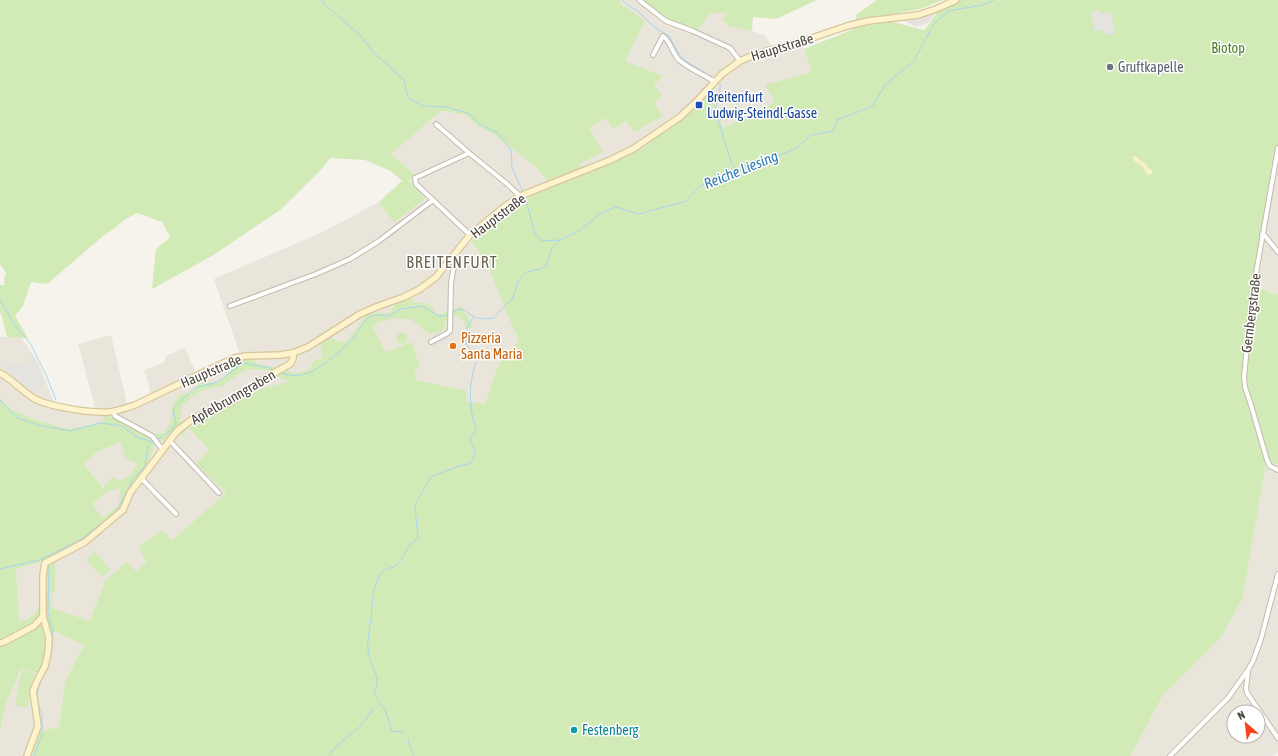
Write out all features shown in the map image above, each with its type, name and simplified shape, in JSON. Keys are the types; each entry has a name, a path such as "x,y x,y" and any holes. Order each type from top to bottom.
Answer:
{"main road":[{"name":"Hauptstraße","path":"0,373 36,399 50,404 93,412 113,411 128,408 142,402 234,358 293,353 308,347 360,314 420,289 436,277 470,235 504,207 520,196 634,149 680,117 727,69 740,61 754,55 847,26 868,21 918,15 956,0"},
{"name":"Apfelbrunngraben","path":"43,616 43,576 45,563 85,542 122,512 130,493 161,447 170,441 177,431 194,418 231,402 260,381 290,364 293,359 293,353"},
{"path":"0,643 34,626 43,616"},
{"path":"28,756 38,726 33,691 45,666 48,653 49,638 43,616"}],"street":[{"path":"639,0 666,21 693,31 730,48 740,61"},
{"path":"653,55 663,36 668,40 678,59 715,82"},
{"path":"436,124 520,196"},
{"name":"Gernbergstraße","path":"1278,148 1252,296 1244,382 1267,462 1278,470"},
{"path":"469,153 415,178 416,184 470,235"},
{"path":"230,306 316,274 350,259 379,240 433,200"},
{"path":"1262,235 1265,236 1278,252"},
{"path":"431,342 450,331 451,283 454,266 451,259"},
{"path":"113,411 115,416 152,436 161,447"},
{"path":"170,441 219,493"},
{"path":"141,478 176,514"},
{"path":"1170,756 1228,698 1248,670 1261,639 1278,574"},
{"path":"1246,691 1248,670"},
{"path":"1239,684 1246,691 1278,738"}],"shaded area":[{"path":"621,0 640,0 710,13 729,13 753,17 752,31 766,36 773,50 802,43 811,72 766,85 776,102 723,128 710,93 642,149 585,173 579,164 602,152 588,128 606,118 612,129 654,102 654,85 664,76 625,61 645,21 620,3"},
{"path":"1099,10 1104,14 1111,12 1115,33 1108,35 1101,30 1095,31 1091,12"},
{"path":"936,12 928,23 916,27 903,20"},
{"path":"441,111 466,115 475,124 493,134 537,168 553,186 521,200 471,242 486,260 519,341 499,363 485,404 466,402 466,391 416,380 410,350 189,428 209,450 196,464 226,493 172,540 140,547 146,562 137,572 105,581 90,621 42,606 44,622 19,622 16,568 44,561 92,535 119,505 103,518 92,504 107,492 84,464 97,452 130,439 139,431 110,416 108,409 95,408 78,344 111,335 127,404 151,394 144,370 165,362 165,356 185,348 195,371 239,352 214,279 325,231 379,202 394,223 426,198 409,181 413,174 391,154"},
{"path":"1278,147 1278,295 1255,287"},
{"path":"446,330 450,339 435,346 431,337"},
{"path":"0,337 21,337 39,364 56,407 104,416 102,422 68,429 36,420 12,410 0,398"},
{"path":"32,355 38,366 44,384 38,392 23,385 4,371 5,365 26,365 27,359"},
{"path":"1266,463 1278,464 1278,752 1273,756 1130,756 1163,695 1222,636 1243,597"},
{"path":"56,632 84,645 65,682 59,727 40,731 31,756 0,756 0,732 5,707 21,668 45,633"}],"green space":[{"name":"Biotop","path":"0,0 621,0 620,3 645,21 625,61 664,76 654,85 662,96 654,103 663,116 634,132 626,121 612,129 606,118 589,128 603,152 579,164 585,173 642,149 685,115 710,92 723,128 775,102 765,85 811,72 804,49 852,30 854,25 885,20 924,30 940,9 960,0 1278,0 1278,147 1255,287 1278,295 1278,464 1266,463 1243,597 1222,636 1163,695 1130,756 31,756 40,731 59,727 65,682 84,645 56,632 45,633 44,662 38,673 21,668 5,707 0,732 0,398 12,410 36,420 68,429 102,422 104,416 110,416 139,431 141,435 165,433 170,422 173,405 180,394 192,393 200,382 213,383 222,380 234,362 244,358 253,359 256,363 296,373 309,370 313,362 323,357 320,345 331,337 341,343 348,340 364,318 371,312 388,314 396,304 411,298 413,302 429,304 438,315 461,306 473,327 465,329 465,321 456,315 444,324 445,327 441,332 429,334 411,319 395,318 378,322 373,327 385,352 412,342 420,368 414,371 416,380 467,391 466,402 485,404 499,363 519,341 486,260 471,242 521,200 552,186 537,168 493,134 475,124 466,115 441,111 391,154 414,174 409,181 426,198 394,223 379,202 402,181 391,171 365,160 330,158 319,172 280,210 212,256 152,289 156,249 170,237 162,222 137,213 124,220 102,237 47,284 31,282 23,306 15,316 28,338 7,337 0,313 0,285 5,285 4,279 6,273 0,264","holes":["246,369 266,370 288,382 260,389 189,428 180,421 181,406 202,390 222,386","189,428 209,450 196,464 226,493 172,540 162,530 139,547 146,562 137,572 127,562 105,581 90,621 51,608 52,592 55,592 55,555 92,535 122,510 131,487 149,461 155,444 164,440 175,430 182,436","121,442 125,458 138,464 130,475 120,481 112,477 103,488 84,464 97,452","120,488 119,505 103,518 92,504 107,492","44,561 45,575 40,575 39,607 32,617 19,622 16,569"]},
{"path":"640,0 817,0 776,19 753,17 751,31 730,26 722,19 728,13 710,13 694,36"},
{"path":"877,0 943,0 920,9 855,21 857,14"},
{"path":"402,332 406,334 408,338 406,342 402,344 398,342 396,338 398,334"},
{"path":"95,552 111,570 102,577 86,560"},
{"path":"22,670 34,673 27,708 15,705"}],"sand":[{"path":"1133,156 1147,165 1148,168 1152,170 1152,174 1148,175 1142,166 1133,160"}],"waterway":[{"path":"322,0 324,4 361,36 372,51 404,80 408,98 422,106 447,107 470,114 479,124 498,133 511,150 512,168 523,192"},
{"path":"623,0 626,4 638,11 656,28 669,36 684,60 712,77"},
{"name":"Reiche Liesing","path":"451,313 463,309 477,318 494,318 502,308 512,300 519,280 526,272 541,269 547,264 551,250 560,240 579,231 600,214 616,207 639,214 686,201 699,187 754,163 771,159 798,147 811,135 833,131 837,120 873,106 885,85 914,61 933,25 948,11 983,5 994,0"},
{"path":"720,84 720,91 715,110 731,162 737,169"},
{"path":"526,201 535,233 542,241 559,240"},
{"path":"0,300 16,327 30,343 47,377 56,400"},
{"name":"Reiche Liesing","path":"280,373 298,375 315,370 345,347 355,336 365,321 373,315 389,316 401,309 422,306 439,316 449,314"},
{"path":"473,318 465,337 466,344 473,355"},
{"path":"415,505 431,477 471,463 475,455 475,449 470,440 476,429 472,416 470,394 472,375 476,362"},
{"name":"Reiche Liesing","path":"156,440 172,429 176,423 173,408 195,388 218,382 243,363 270,368 274,371"},
{"path":"0,400 16,417 37,425 71,431 101,423 122,426 137,437 153,442"},
{"name":"Reiche Liesing","path":"0,569 39,560 80,540 116,512 133,479 145,466 148,447 153,441"},
{"path":"402,732 392,731 386,712 374,694 377,678 369,656 368,642 373,597 377,580 384,570 393,567 399,562 409,546 418,538 415,507"},
{"path":"42,677 48,667 52,647 53,630 48,613 49,565"},
{"path":"34,756 42,735 42,713 38,704 37,694 41,679"},
{"path":"329,756 336,747 365,721 374,707"},
{"path":"408,738 409,745 414,756"}],"place":[{"name":"Gruftkapelle","path":"1110,67"},
{"name":"Breitenfurt Ludwig-Steindl-Gasse","path":"699,105"},
{"name":"Pizzeria Santa Maria","path":"453,346"},
{"name":"Festenberg","path":"574,730"}],"district":[{"name":"BREITENFURT","path":"452,262"}]}
